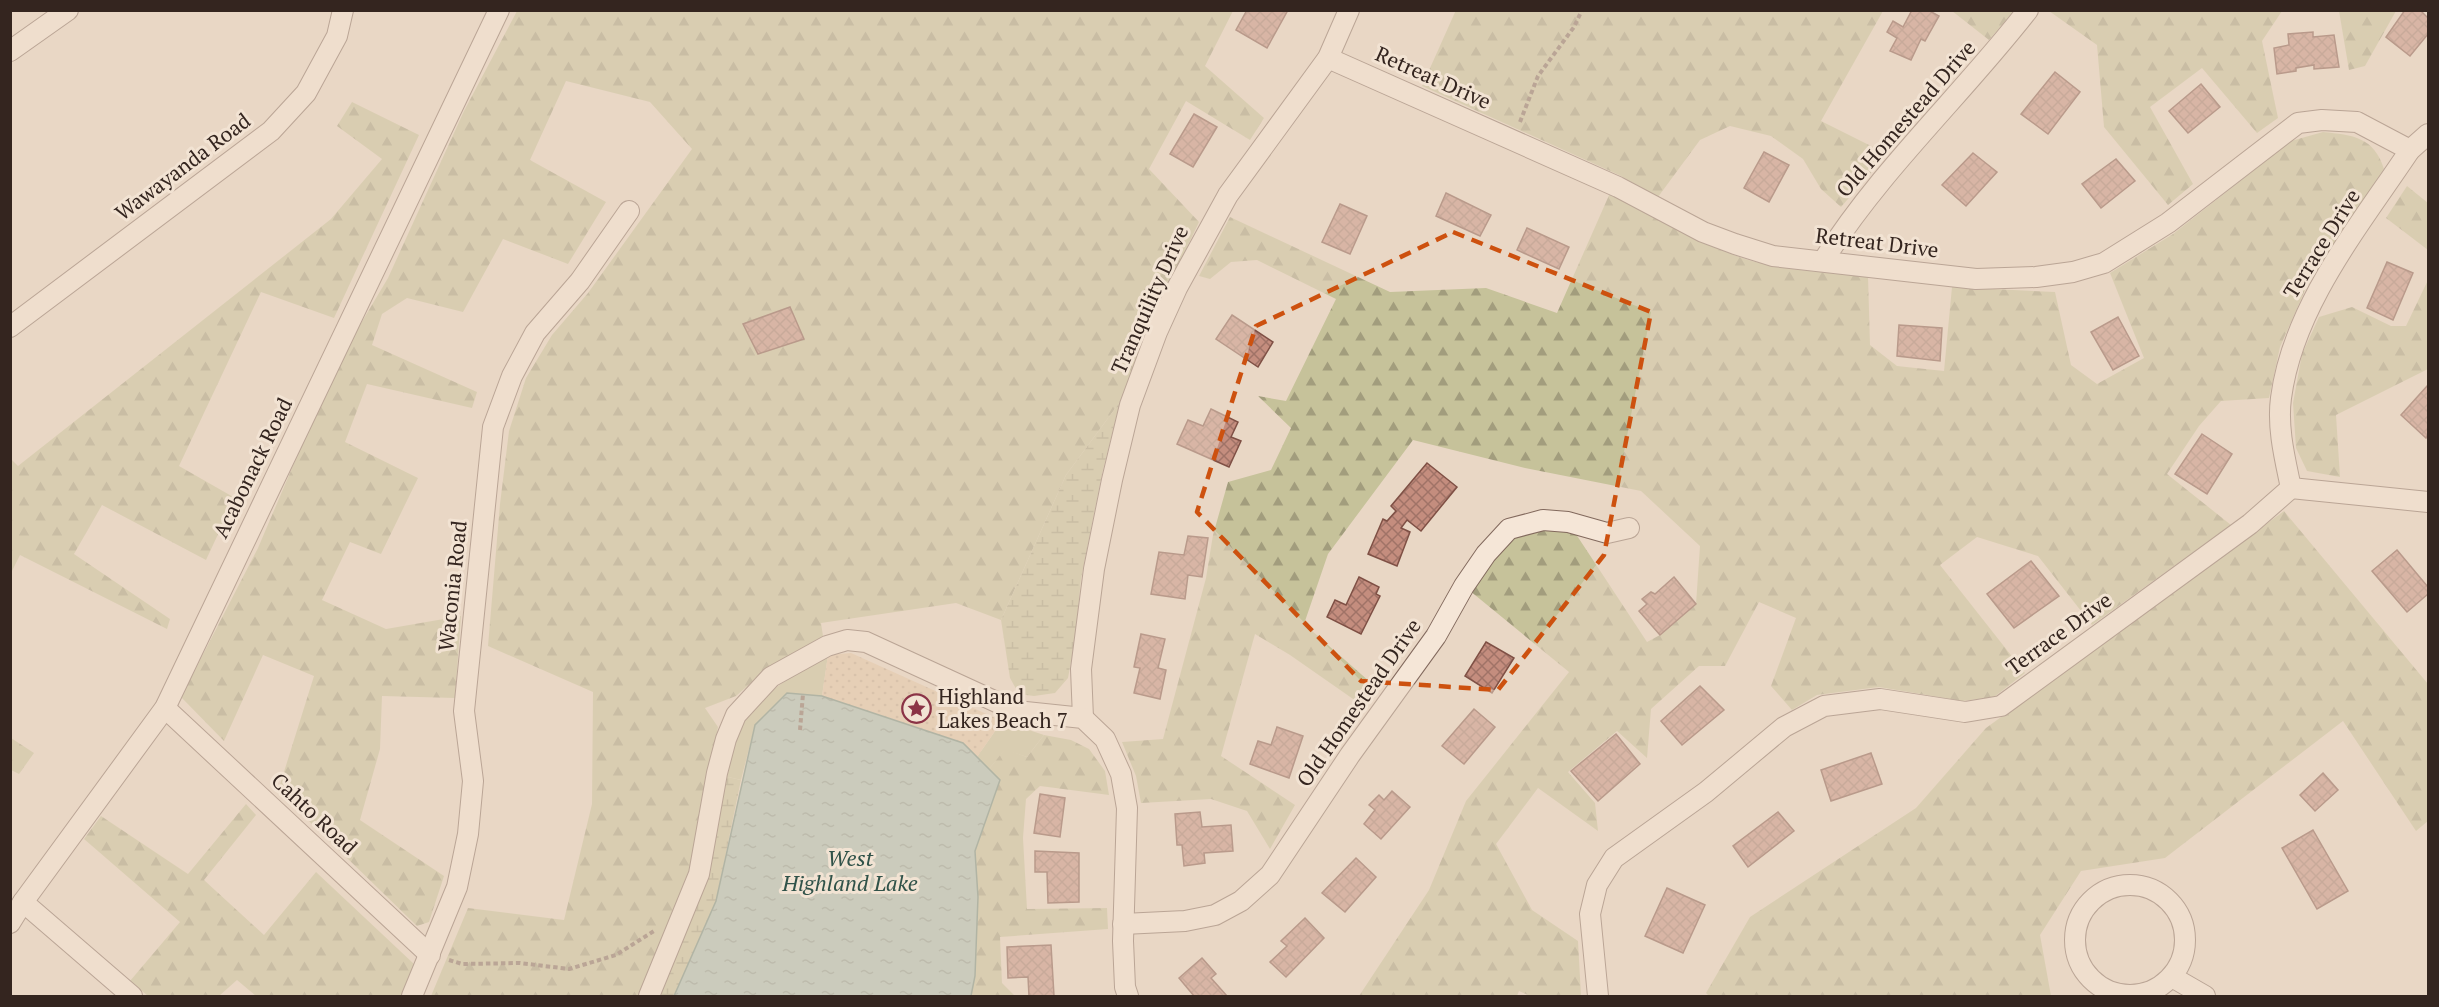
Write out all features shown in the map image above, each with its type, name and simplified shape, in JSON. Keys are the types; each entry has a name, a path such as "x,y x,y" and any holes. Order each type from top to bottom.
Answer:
{"street":[{"path":"10,51 68,10"},
{"name":"Wawayanda Road","path":"10,327 271,131 306,93 337,36 343,10"},
{"name":"Acabonack Road","path":"10,923 165,708 499,10"},
{"name":"Tranquility Drive","path":"1083,718 1081,669 1093,580 1112,480 1131,405 1142,373 1177,288 1228,195 1328,58 1349,10"},
{"name":"Old Homestead Drive","path":"1823,261 1846,224 1982,68 2028,10"},
{"name":"Retreat Drive","path":"1328,58 1618,187 1703,232 1773,256 1976,279 2036,277 2073,272 2104,263 2168,223 2298,123 2322,120 2357,122 2410,150"},
{"name":"Terrace Drive","path":"1598,996 1590,914 1597,885 1614,858 1706,792 1784,727 1824,706 1880,699 1965,712 2001,706 2250,524 2291,488 2281,443 2280,400 2290,351 2315,295 2410,150 2428,134"},
{"name":"Waconia Road","path":"412,996 457,887 468,834 472,781 464,711 493,427 512,376 535,333 580,281 629,211"},
{"path":"2291,488 2428,502"},
{"name":"Old Homestead Drive","path":"1123,924 1185,921 1215,915 1242,901 1270,875 1350,755 1436,636 1464,586 1486,554 1509,530 1543,520 1568,522 1606,533 1629,528"},
{"path":"650,996 699,874 717,773 726,739 736,715 771,677 827,646 847,640 866,642 1016,711 1083,718 1105,739 1121,774 1127,808 1123,924 1125,987 1128,996"},
{"name":"Cahto Road","path":"165,708 430,955"},
{"path":"2138,885 2156,891 2166,898 2179,913 2185,931 2185,950 2172,977 2157,989 2139,996 2119,995 2101,988 2082,969 2075,951 2074,932 2081,913 2100,893 2118,886 2138,885"},
{"path":"23,902 132,996"},
{"path":"2172,977 2205,996"}],"path":[{"path":"1513,140 1538,76 1574,27 1582,10"},
{"path":"800,730 803,694"},
{"path":"430,955 462,964 520,963 569,969 616,955 683,915"}],"highlighted area":[{"path":"1453,232 1651,312 1604,555 1498,690 1361,681 1197,512 1256,326"}],"green space":[{"path":"1456,10 1883,11 1821,121 1887,154 1841,207 1821,189 1803,159 1771,136 1730,126 1700,140 1658,197 1619,175 1422,86"},
{"path":"517,11 1233,11 1205,66 1264,118 1250,140 1186,101 1149,169 1199,222 1148,329 1120,402 1066,475 1001,620 956,603 821,623 823,636 767,669 736,696 705,708 718,727 691,865 640,996 431,996 468,908 564,920 592,804 593,692 488,646 500,504 509,431 526,378 552,335 588,293 692,149 650,102 566,81 530,160 606,202 568,264 503,239 463,312 407,298 382,314 372,345 477,392 472,408 367,384 345,442 418,478 381,554 350,542 322,600 386,629 461,616 455,698 382,696 380,749 360,820 444,876 429,922 417,926 278,791 314,676 263,655 224,741 181,697 258,548 304,440 351,340 388,278 464,111"},
{"path":"1952,11 2014,11 1989,40"},
{"path":"2049,11 2282,11 2262,41 2278,118 2257,133 2202,68 2150,107 2193,184 2168,205 2104,127 2097,45"},
{"path":"2339,11 2396,11 2365,66 2349,70"},
{"path":"352,102 419,135 334,318 261,292 179,466 235,498 206,560 102,505 74,554 170,619 167,629 20,555 11,573 11,459 18,466 331,219 382,159 337,126"},
{"path":"2323,132 2353,137 2368,144 2380,158 2384,169 2306,288 2280,347 2269,398 2221,401 2199,426 2167,474 2231,525 2092,625 2038,556 1977,537 1940,565 2025,673 1994,697 1962,701 1879,687 1817,695 1792,710 1771,686 1796,618 1759,602 1725,666 1699,666 1651,709 1647,758 1617,731 1568,772 1595,803 1598,831 1538,788 1496,844 1532,910 1578,941 1581,996 1530,996 1519,991 1517,996 1359,996 1429,890 1466,801 1569,672 1464,586 1509,529 1568,522 1647,642 1660,635 1696,604 1700,546 1641,491 1525,468 1413,440 1328,554 1304,624 1378,689 1366,708 1290,655 1255,634 1221,756 1295,805 1270,849 1247,811 1211,799 1141,803 1136,776 1122,742 1163,739 1206,578 1213,535 1228,482 1271,470 1291,428 1258,396 1286,401 1336,299 1257,260 1231,262 1210,279 1199,276 1230,217 1390,292 1486,288 1557,313 1610,193 1693,237 1745,259 1790,269 1868,276 1870,345 1897,366 1944,371 1952,287 2055,292 2071,365 2097,384 2144,358 2110,273 2173,234 2291,141"},
{"path":"2407,186 2428,203 2428,250 2386,218"},
{"path":"2428,280 2428,369 2336,415 2340,477 2307,471 2296,448 2293,403 2302,354 2319,317 2352,307 2391,326 2406,326"},
{"path":"1120,402 1102,474 1081,579 1075,640 1068,678 1055,693 1034,696 1019,694 1010,678 1001,620 1066,475"},
{"path":"2284,511 2428,684 2428,821 2416,831 2343,721 2165,858 2081,871 2040,935 2051,996 1709,996 1706,993 1750,917 1916,808 1986,728"},
{"path":"828,655 822,696 787,693 755,725 741,780 724,776 738,731 745,718 763,698 783,682"},
{"path":"1002,721 1044,735 1027,757 1005,750 989,769 977,757"},
{"path":"1044,735 1071,740 1089,749 1105,771 1109,795 1040,786 1026,799 1023,838 1027,909 1107,908 1108,929 1000,937 1002,983 1015,996 971,996 975,976 978,897 974,851 1000,780 989,769 1005,749 1027,757"},
{"path":"11,738 34,753 19,774 11,770"},
{"path":"724,776 741,780 716,901 674,996 657,996"},
{"path":"246,804 256,815 204,880 264,935 316,872 414,964 401,996 256,996 237,980 219,996 148,996 130,981 180,922 84,839 101,816 188,874"}],"sand":[{"name":"Highland Lakes Beach 7","path":"851,653 1002,721 977,757 963,743 822,696 828,655"}],"water":[{"name":"West Highland Lake","path":"787,693 822,696 963,743 1000,780 975,851 978,897 975,976 971,996 674,996 716,901 755,725"}],"building":[{"path":"1247,10 1288,10 1267,48 1236,30"},
{"path":"1912,10 1928,10 1939,16 1925,41 1921,39 1911,60 1890,51 1897,38 1887,32 1893,21 1903,27"},
{"path":"2405,10 2420,10 2428,18 2428,34 2410,56 2386,37"},
{"path":"2313,32 2313,37 2334,35 2339,67 2314,69 2314,65 2277,74 2274,48 2289,45 2288,34"},
{"path":"2055,72 2080,92 2048,134 2021,114"},
{"path":"2201,84 2220,107 2188,133 2169,111"},
{"path":"1194,114 1217,127 1193,167 1170,154"},
{"path":"1764,152 1789,165 1769,202 1744,188"},
{"path":"1973,153 1997,172 1966,206 1942,185"},
{"path":"2116,159 2135,181 2101,208 2082,184"},
{"path":"1446,193 1491,215 1480,236 1436,216"},
{"path":"1340,204 1367,216 1350,254 1322,242"},
{"path":"1527,228 1569,247 1559,269 1517,250"},
{"path":"2387,262 2413,273 2393,320 2367,308"},
{"path":"790,307 804,339 758,354 743,324"},
{"path":"1232,315 1273,342 1258,367 1216,339"},
{"path":"2118,317 2139,356 2113,370 2091,332"},
{"path":"1899,325 1942,328 1940,361 1897,356"},
{"path":"2428,385 2428,434 2426,438 2401,415"},
{"path":"1211,409 1238,422 1231,437 1241,441 1229,467 1177,444 1188,420 1203,426"},
{"path":"2202,434 2232,454 2207,494 2175,474"},
{"path":"1427,463 1457,487 1421,531 1407,520 1401,528 1410,532 1397,566 1368,554 1383,519 1387,521 1396,511 1391,506"},
{"path":"1188,536 1208,538 1202,577 1188,575 1185,599 1151,594 1159,552 1184,555"},
{"path":"2397,550 2428,587 2428,594 2407,612 2372,571"},
{"path":"2031,561 2059,596 2014,628 1987,594"},
{"path":"1359,577 1379,587 1376,594 1380,596 1361,634 1327,617 1335,600 1346,605"},
{"path":"1674,577 1696,604 1660,635 1639,611 1647,604 1642,599 1651,592 1655,594"},
{"path":"1141,634 1165,639 1158,668 1166,670 1160,699 1134,693 1140,668 1134,667"},
{"path":"1486,642 1514,658 1492,693 1465,676"},
{"path":"1700,686 1724,710 1682,745 1661,721"},
{"path":"1474,709 1495,727 1464,764 1442,746"},
{"path":"1277,727 1303,736 1289,778 1250,764 1258,741 1271,745"},
{"path":"1616,734 1640,764 1598,801 1571,771"},
{"path":"1871,753 1882,784 1831,801 1821,770"},
{"path":"2323,773 2338,790 2315,811 2300,795"},
{"path":"1392,791 1410,807 1381,839 1364,824 1375,810 1369,805 1379,795 1384,800"},
{"path":"1040,794 1065,798 1060,837 1034,833"},
{"path":"1200,812 1202,827 1231,825 1233,851 1204,853 1205,863 1184,866 1182,845 1177,845 1175,814"},
{"path":"1778,812 1794,831 1748,867 1733,846"},
{"path":"2313,830 2348,891 2317,909 2282,848"},
{"path":"1035,851 1079,853 1079,902 1048,903 1047,872 1035,872"},
{"path":"1356,858 1376,877 1345,912 1322,893"},
{"path":"1667,888 1705,905 1683,953 1645,936"},
{"path":"1305,918 1324,938 1286,977 1270,962 1287,946 1281,941"},
{"path":"1051,945 1054,996 1029,996 1028,977 1008,978 1007,947"},
{"path":"1202,958 1216,974 1211,978 1227,996 1194,996 1179,978"}],"place":[{"name":"Highland Lakes Beach 7","path":"917,709"}]}
